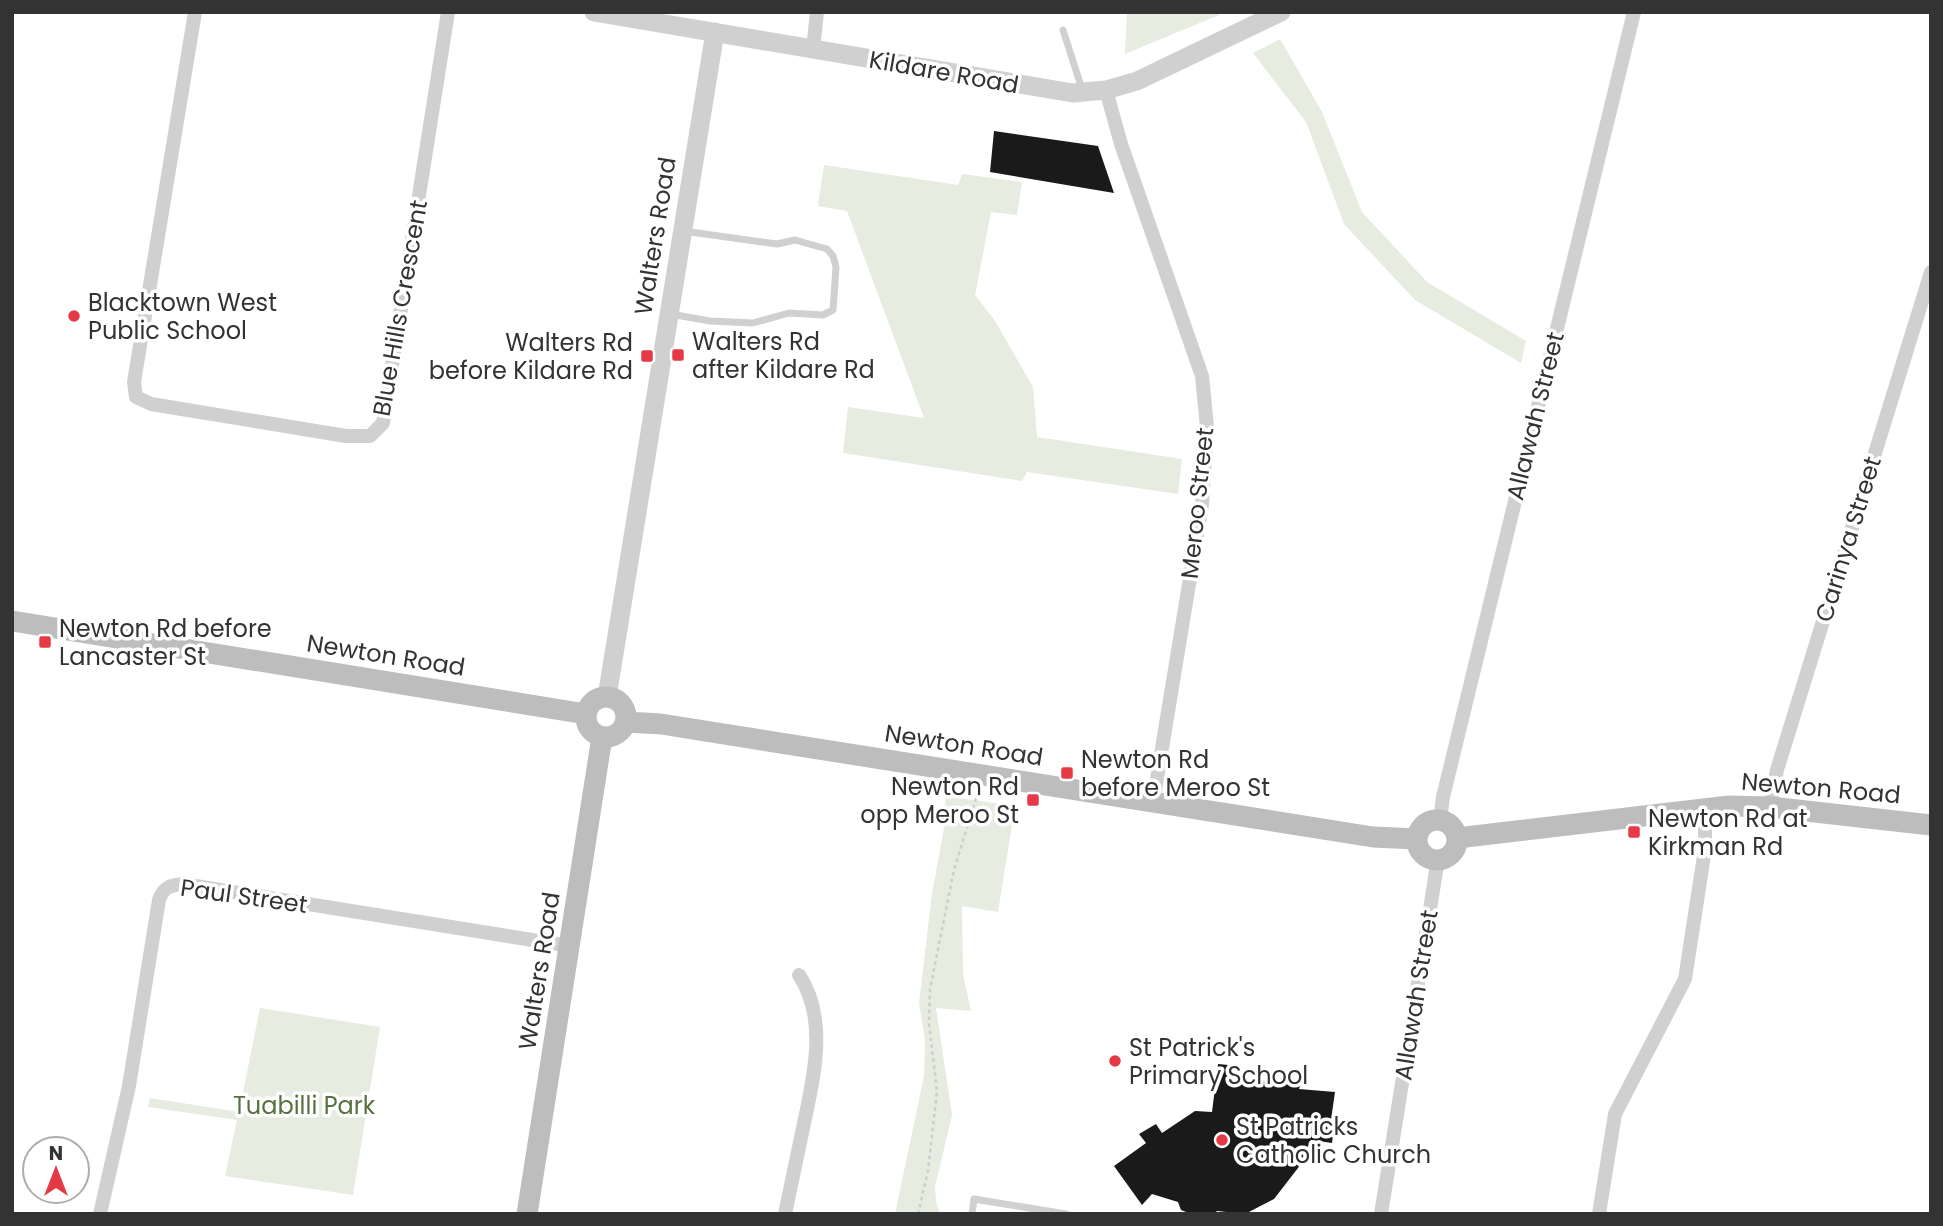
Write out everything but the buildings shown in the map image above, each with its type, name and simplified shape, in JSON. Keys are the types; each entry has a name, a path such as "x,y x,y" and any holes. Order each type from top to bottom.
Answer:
{"main road":[{"name":"Newton Road","path":"12,621 586,714"},
{"path":"607,697 623,705 626,722 624,728 614,736 602,737 596,735 588,726 586,714 596,700 607,697"},
{"name":"Newton Road","path":"626,722 661,724 1373,837 1417,839"},
{"name":"Walters Road","path":"527,1214 602,737"},
{"name":"Newton Road","path":"1457,838 1729,806 1770,807 1931,825"},
{"path":"1440,820 1452,826 1457,838 1451,854 1438,859 1424,855 1417,839 1422,827 1440,820"}],"street":[{"name":"Blue Hills Crescent","path":"195,12 134,382 136,397 151,404 346,436 370,436 383,423 448,12"},
{"name":"Kildare Road","path":"594,12 1073,93 1106,90 1137,81 1281,12"},
{"path":"813,49 817,12"},
{"name":"Allawah Street","path":"1440,820 1443,797 1634,12"},
{"name":"Walters Road","path":"607,697 715,32"},
{"name":"Meroo Street","path":"1106,90 1121,144 1202,376 1207,427 1202,505 1153,803"},
{"name":"Carinya Street","path":"1770,807 1777,770 1931,272"},
{"path":"1599,1214 1615,1114 1685,979 1705,849 1705,808"},
{"name":"Allawah Street","path":"1381,1214 1438,859"},
{"name":"Paul Street","path":"100,1214 129,1086 159,900 162,892 170,885 183,884 570,946"},
{"path":"785,1214 815,1067 817,1038 810,998 799,975"}],"lane":[{"path":"1063,30 1072,51 1083,92"},
{"path":"669,314 710,321 753,323 789,313 823,315 833,310 835,299 836,267 833,256 827,249 795,240 777,244 682,231"},
{"path":"972,1214 974,1199 1066,1214"}],"path":[{"path":"918,1214 928,1171 937,1091 929,1024 930,989 954,870 977,795"}],"green space":[{"path":"1127,12 1226,12 1125,54"},
{"path":"1280,39 1322,112 1362,212 1427,282 1526,341 1521,363 1415,300 1344,224 1306,122 1253,53"},
{"path":"824,165 958,185 962,174 1022,182 1017,215 991,212 975,295 995,321 1033,387 1037,437 1182,459 1178,494 1027,472 1022,481 843,453 848,407 924,418 847,211 818,206"},
{"path":"945,796 1015,806 998,912 962,906 963,974 971,1011 936,1008 952,1115 935,1187 940,1214 895,1214 924,1076 925,1040 919,1003 932,894 946,817"},
{"name":"Tuabilli Park","path":"260,1008 380,1027 353,1195 225,1176 237,1120 148,1107 150,1098 239,1112"}],"place":[{"name":"Blacktown West Public School","path":"74,316"},
{"name":"Walters Rd after Kildare Rd","path":"678,355"},
{"name":"Walters Rd before Kildare Rd","path":"647,356"},
{"name":"Newton Rd before Lancaster St","path":"45,642"},
{"name":"Newton Rd before Meroo St","path":"1067,773"},
{"name":"Newton Rd opp Meroo St","path":"1033,800"},
{"name":"Newton Rd at Kirkman Rd","path":"1634,832"},
{"name":"St Patrick's Primary School","path":"1115,1061"},
{"name":"St Patricks Catholic Church","path":"1222,1140"}]}
